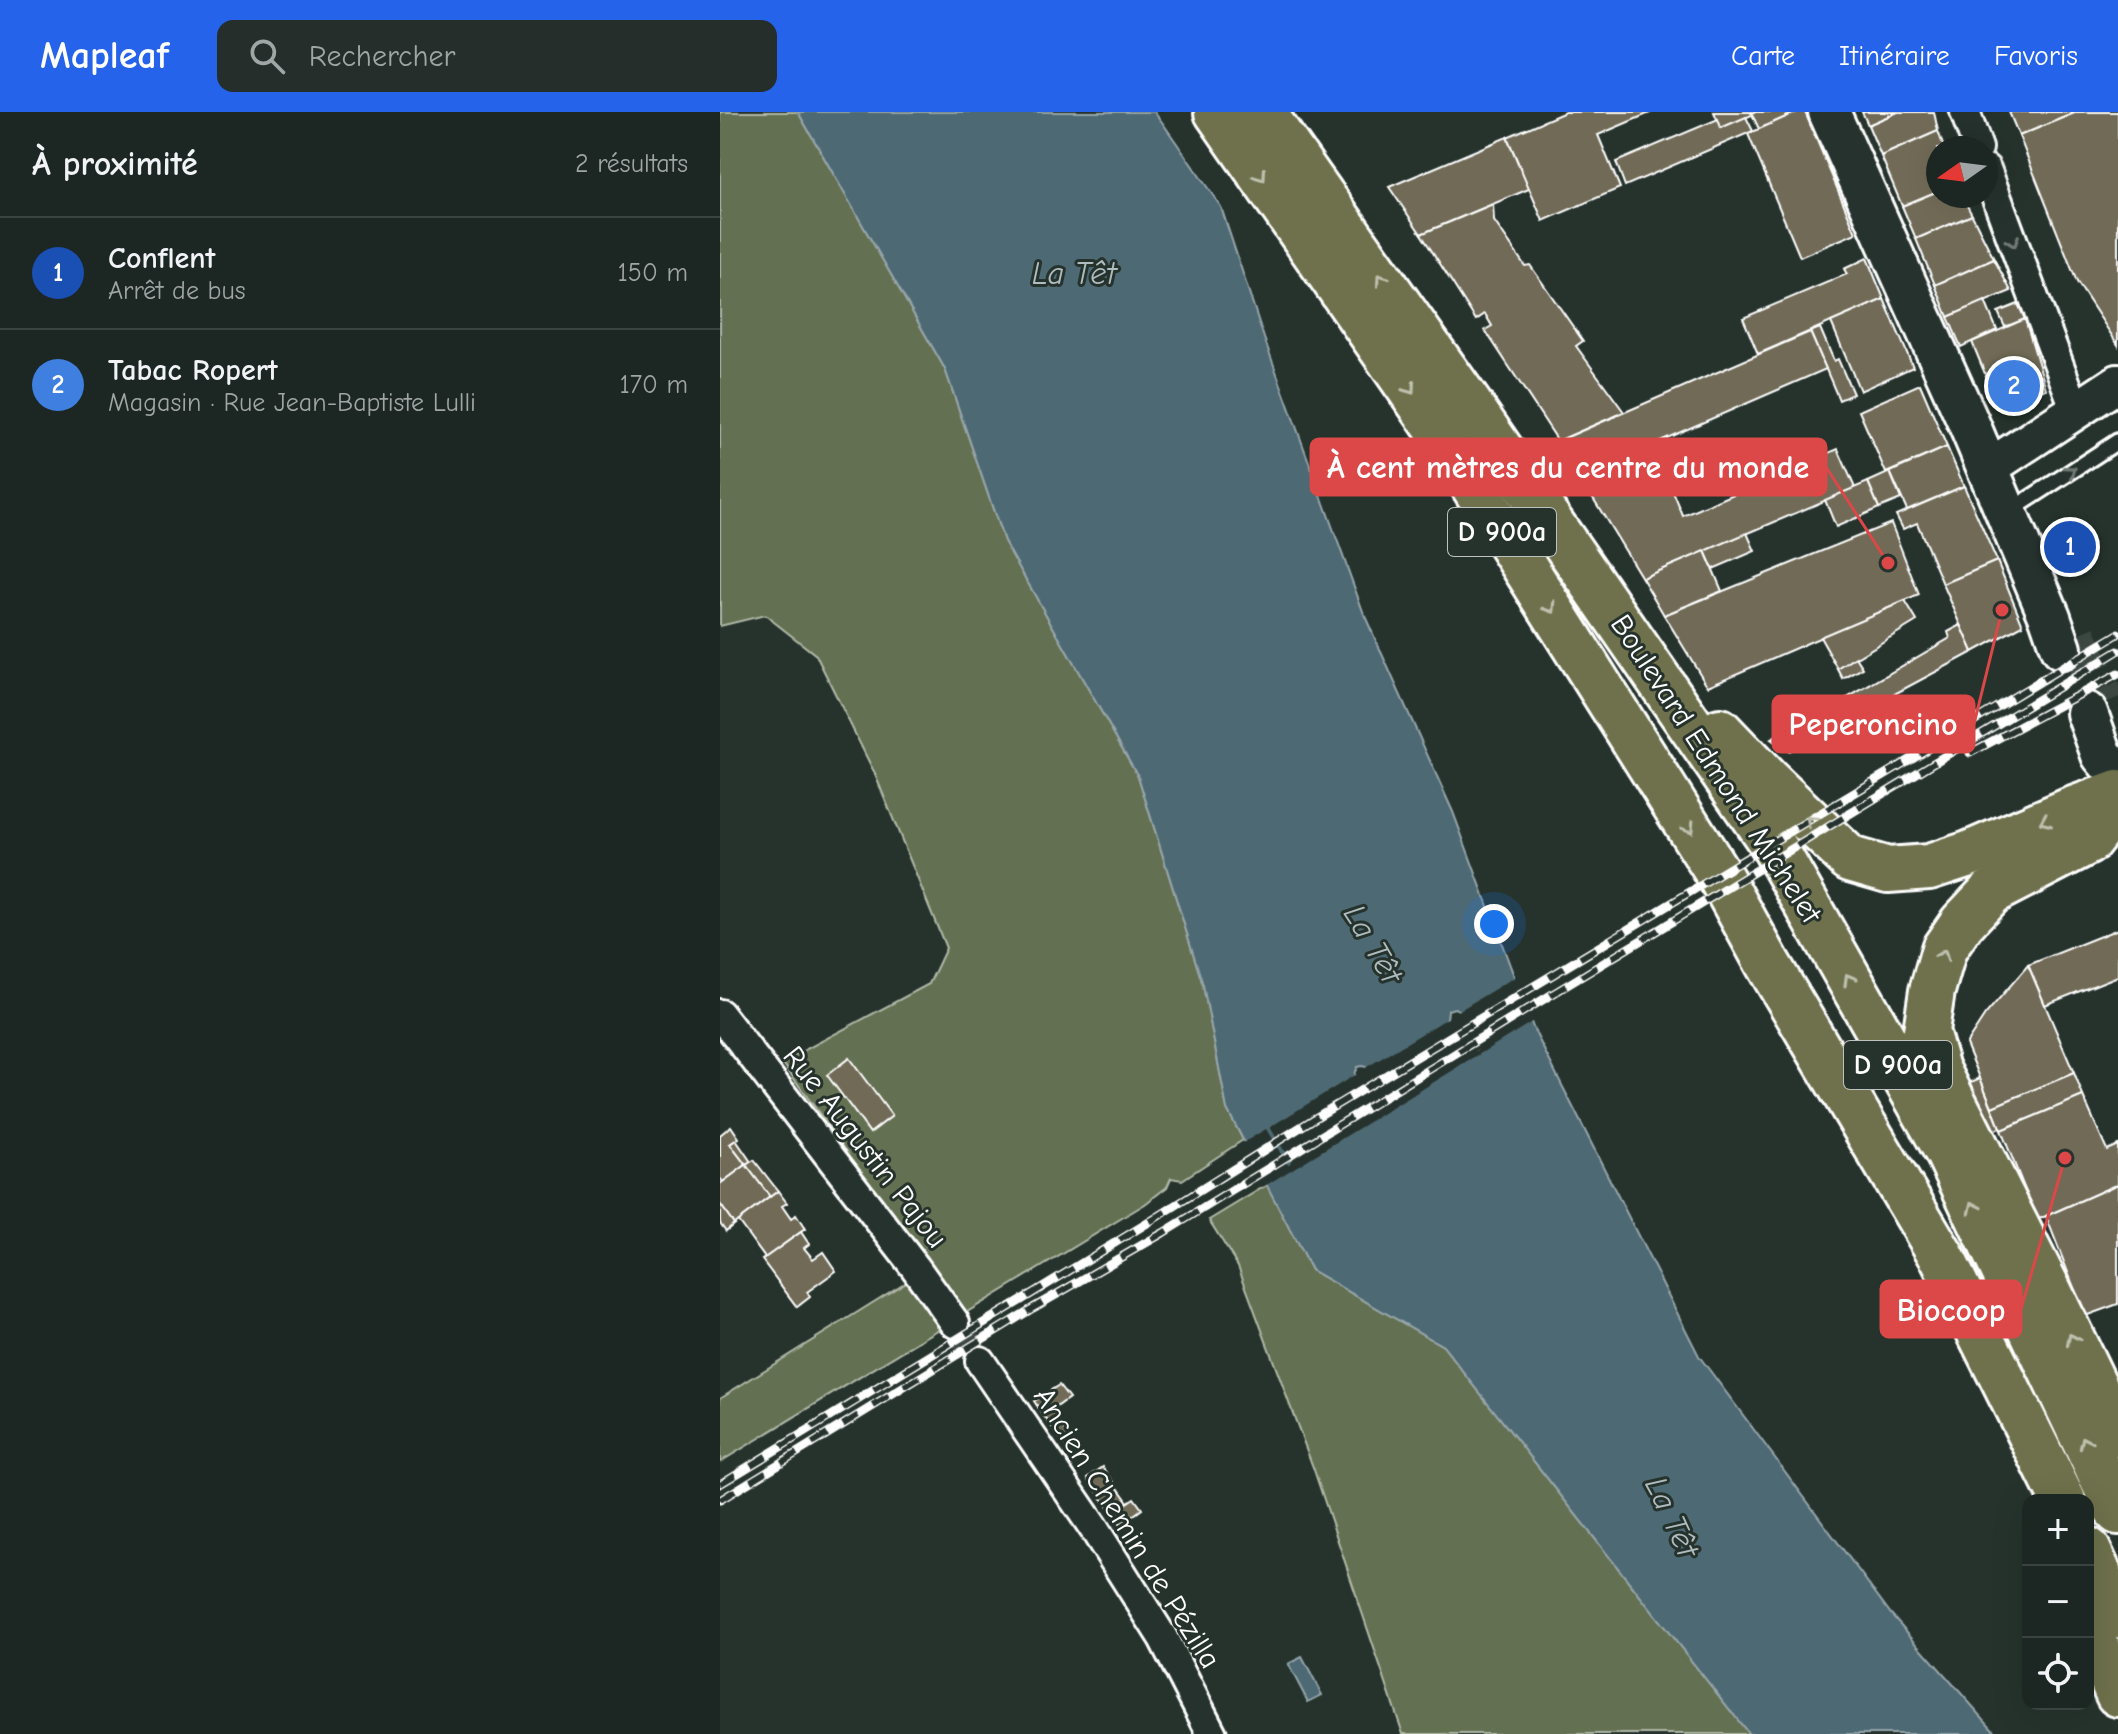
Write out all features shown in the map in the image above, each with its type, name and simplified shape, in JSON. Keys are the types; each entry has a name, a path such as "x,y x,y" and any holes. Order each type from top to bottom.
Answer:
{"highway":[{"name":"Boulevard Edmond Michelet","path":"1217,112 1439,431 1722,880 1768,964 1942,1257 2060,1494"},
{"name":"Boulevard Edmond Michelet","path":"1263,112 1775,848 1949,1155 2118,1512"},
{"path":"1633,642 1767,780 1850,859 1888,870 1929,867 1969,854 2118,793"},
{"path":"2118,804 2088,842 1991,892 1962,923 1944,949 1932,991 1926,1031 1937,1069 2118,1434"},
{"path":"1768,964 1985,1391 2030,1494"},
{"path":"2094,1563 2118,1615"},
{"path":"2094,1638 2118,1694"}],"main road":[{"path":"1829,112 1969,424 1994,464 2015,507 2068,642"},
{"path":"2103,716 2102,755 2118,774"}],"street":[{"path":"1965,112 1974,136"},
{"path":"1998,201 2076,411"},
{"path":"1994,464 2118,383"},
{"name":"Rue Augustin Pajou","path":"720,1014 955,1323"},
{"name":"Ancien Chemin de Pézilla","path":"980,1361 1093,1527 1163,1638 1212,1734"}],"lane":[{"path":"2015,507 2118,441"}],"green space":[{"path":"720,112 798,112 945,369 1004,541 1138,776 1203,985 1227,1109 1243,1140 1182,1180 1171,1178 1167,1187 1145,1204 720,1462 720,1398 930,1267 782,1062 929,984 946,948 874,772 816,655 765,615 720,626"},
{"path":"1267,1185 1311,1270 1443,1346 1749,1734 1403,1734 1314,1470 1238,1266 1209,1220"}],"water":[{"name":"La Têt","path":"798,112 1154,112 1221,207 1264,338 1364,614 1453,812 1534,1030 1699,1356 1891,1614 1997,1734 1749,1734 1443,1346 1311,1270 1227,1109 1203,985 1138,776 1004,541 945,369","holes":["1448,1010 1459,1010 1483,1047 1472,1055 1447,1019","1357,1067 1366,1067 1388,1103 1378,1112 1354,1074"]},
{"path":"1302,1657 1322,1695 1308,1702 1288,1664"}],"pier":[{"path":"1518,975 1535,1020 1263,1187 1241,1144 1266,1129 1289,1164 1291,1162 1270,1127 1358,1073 1380,1109 1384,1104 1362,1070 1451,1016 1472,1051 1477,1051 1455,1013"}],"building":[{"path":"1565,112 1652,112 1598,135 1620,188 1543,221 1507,137"},
{"path":"1714,112 1751,112 1752,115 1721,128"},
{"path":"1751,112 1797,112 1759,129"},
{"path":"1797,112 1805,112 1856,233 1800,257 1748,134"},
{"path":"1862,112 1898,112 1868,125"},
{"path":"1898,112 1934,112 1938,131 1881,156 1868,125"},
{"path":"2009,112 2077,112 2019,136"},
{"path":"2077,112 2118,112 2118,345 2077,282 2019,136"},
{"path":"1746,117 1753,131 1625,186 1616,162 1718,119 1721,128"},
{"path":"1926,136 1926,196 1902,206 1881,156"},
{"path":"1507,137 1529,189 1421,234 1389,187"},
{"path":"1926,196 1926,208 1968,208 1972,215 1916,239 1902,206"},
{"path":"1493,204 1494,221 1525,266 1530,265 1583,341 1576,346 1624,412 1558,441 1485,330 1492,326 1485,314 1476,320 1421,234"},
{"path":"1972,215 1994,259 1935,285 1916,239"},
{"path":"1867,258 1884,299 1758,354 1743,318 1847,274 1844,269"},
{"path":"1994,259 2011,291 1948,317 1935,285"},
{"path":"1884,299 1913,367 1860,391 1831,322"},
{"path":"1985,301 1997,330 1961,347 1948,317"},
{"path":"2018,304 2025,319 2005,327 1998,312"},
{"path":"2025,319 2046,389 2010,403 2003,387 1992,391 1972,342"},
{"path":"1820,328 1853,394 1839,400 1810,332"},
{"path":"1810,332 1826,369 1653,444 1683,516 1838,449 1855,488 1642,578 1558,441"},
{"path":"1920,384 1947,447 1886,473 1859,411"},
{"path":"1947,447 1964,486 1907,510 1890,472"},
{"path":"1890,472 1901,499 1879,508 1868,482"},
{"path":"1868,482 1879,508 1836,527 1825,500"},
{"path":"1964,486 1997,561 1943,584 1917,523 1903,529 1896,515"},
{"path":"1891,523 1919,595 1708,686 1664,615"},
{"path":"1747,533 1755,551 1713,569 1705,551"},
{"path":"1705,551 1722,591 1664,615 1642,578"},
{"path":"1997,561 2023,625 1973,652 1943,584"},
{"path":"1905,601 1917,621 1838,669 1820,637"},
{"path":"1961,625 1973,652 1788,751 1771,739 1792,730 1950,638 1948,632"},
{"path":"1856,657 1863,668 1843,679 1838,669"},
{"path":"2118,929 2118,976 2045,1005 2028,965"},
{"path":"2028,965 2074,1073 1992,1107 1966,1044 1985,1015"},
{"path":"849,1058 892,1116 870,1133 827,1075"},
{"path":"2074,1073 2083,1096 2001,1130 1992,1107"},
{"path":"1980,1078 2000,1128 1988,1133 1967,1084"},
{"path":"2083,1096 2107,1150 2118,1145 2118,1184 2037,1220 2001,1130"},
{"path":"731,1126 739,1138 730,1144 746,1165 723,1182 720,1178 720,1135"},
{"path":"736,1140 751,1162 746,1165 730,1144"},
{"path":"754,1160 778,1191 770,1197 746,1165"},
{"path":"746,1165 770,1197 734,1224 720,1204 720,1184"},
{"path":"2118,1184 2118,1304 2085,1316 2046,1216"},
{"path":"778,1191 787,1203 782,1206 791,1219 796,1215 805,1229 765,1258 738,1221"},
{"path":"720,1204 734,1224 726,1231 720,1223"},
{"path":"801,1232 809,1244 804,1248 813,1259 823,1252 836,1271 807,1292 810,1297 797,1307 762,1260"},
{"path":"1059,1385 1069,1398 1044,1416 1034,1401"},
{"path":"1052,1410 1073,1441 1066,1446 1044,1416"},
{"path":"1103,1467 1128,1502 1112,1513 1088,1478"},
{"path":"1134,1498 1142,1509 1120,1525 1112,1513"}],"tunnel":[{"path":"2076,635 2105,703"},
{"path":"955,1323 980,1361"}],"railway":[{"path":"720,1484 1315,1118 2118,634"},
{"path":"720,1500 2118,651"},
{"path":"1970,753 2118,674"}],"place":[{"name":"Tabac Ropert","path":"2014,386"},
{"name":"Conflent","path":"2070,547"},
{"name":"À cent mètres du centre du monde","path":"1888,563"},
{"name":"Peperoncino","path":"2002,610"},
{"name":"Biocoop","path":"2065,1158"}]}
